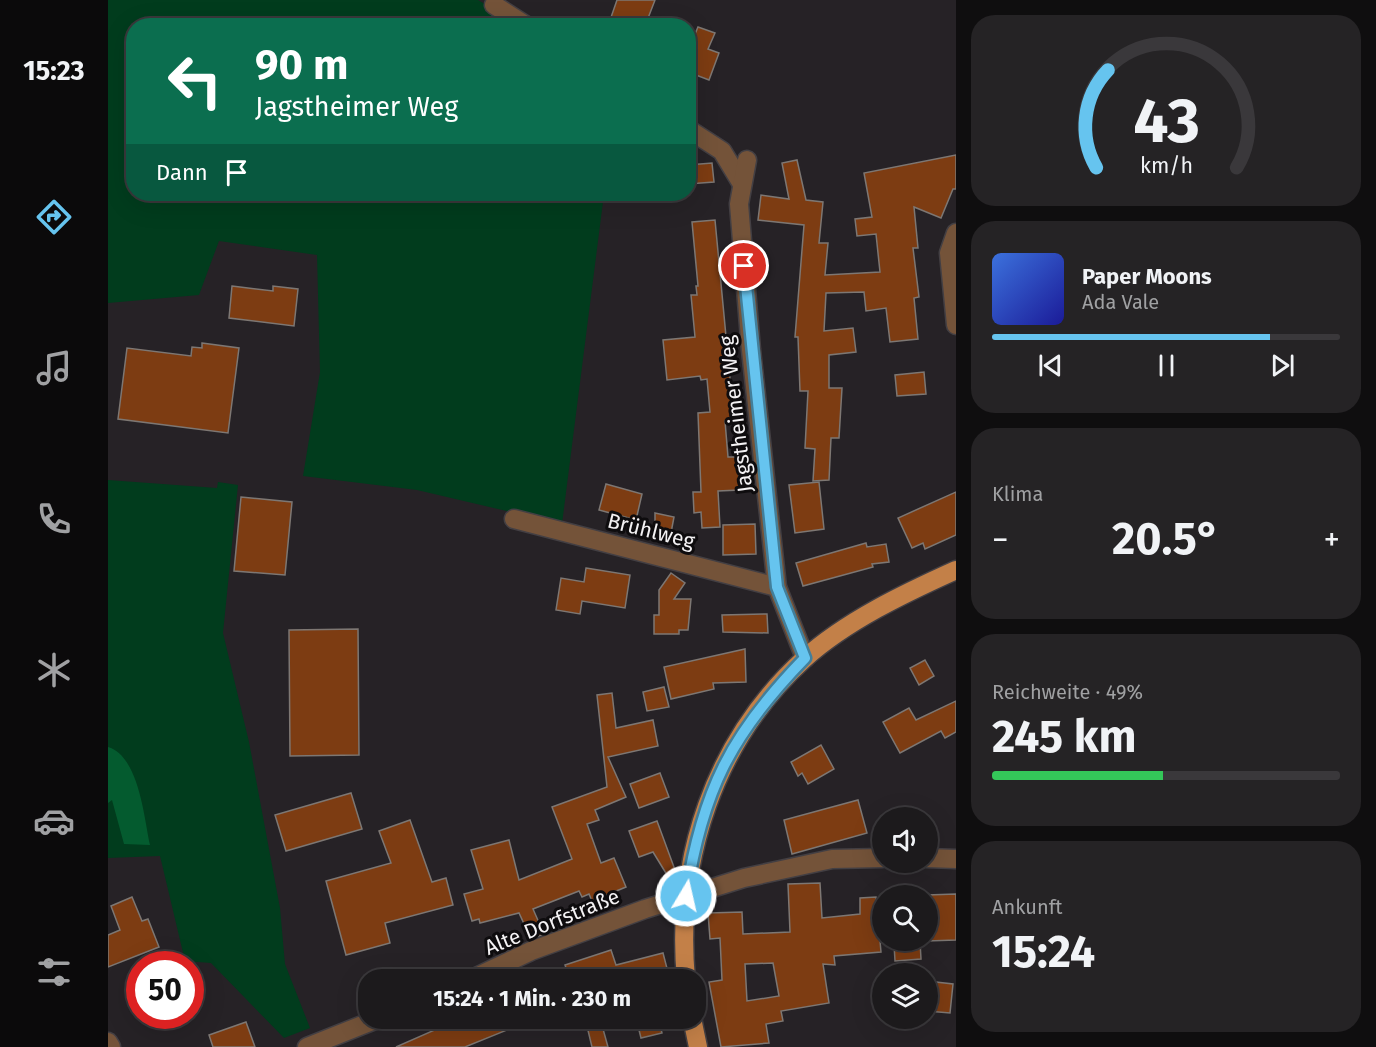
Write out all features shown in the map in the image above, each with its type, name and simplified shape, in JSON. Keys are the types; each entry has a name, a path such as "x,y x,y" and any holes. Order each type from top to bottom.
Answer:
{"main road":[{"path":"685,969 683,945 686,896 693,852 704,810 722,768 741,733 769,695 805,658 858,620 956,570"},
{"path":"694,1029 698,1047"}],"street":[{"path":"494,5 514,18"},
{"path":"696,134 722,152 742,184"},
{"name":"Jagstheimer Weg","path":"747,160 739,204 750,339 777,587 805,658"},
{"path":"956,233 949,253 956,326"},
{"name":"Brühlweg","path":"514,519 777,587"},
{"name":"Alte Dorfstraße","path":"493,969 531,951 686,896 786,867 832,859 872,858"},
{"path":"938,858 956,859"},
{"path":"307,1047 358,1027"},
{"path":"108,1042 111,1047"}],"green space":[{"path":"108,0 478,0 508,18 126,18 126,201 603,201 562,524 417,490 303,476 320,372 317,255 219,241 199,295 108,303"},
{"path":"108,480 217,488 218,482 238,485 223,633 249,742 280,908 285,964 310,1028 284,1038 211,963 204,962 204,951 183,951 160,856 108,858"},
{"path":"108,747 127,762 133,775 142,804 150,845 124,844 112,800 108,803"}],"building":[{"path":"617,0 655,0 648,18 611,18"},
{"path":"698,27 715,33 708,49 719,53 709,80 696,75"},
{"path":"956,155 956,189 953,189 941,218 914,207 918,248 913,248 919,297 914,298 918,339 890,342 886,308 866,311 864,292 826,293 824,331 853,328 856,352 829,355 829,388 842,388 839,438 831,438 829,480 813,481 815,449 805,448 808,391 800,391 798,337 795,337 804,225 758,220 761,195 789,199 782,163 797,160 806,200 823,202 819,243 828,243 825,275 880,272 876,234 857,236 855,219 872,217 864,173"},
{"path":"712,163 714,182 696,183 696,164"},
{"path":"715,220 734,421 725,421 728,457 738,457 740,490 718,491 720,527 702,528 701,512 694,513 693,492 701,492 698,413 710,412 707,379 701,380 700,376 667,380 663,340 695,337 691,295 697,295 696,286 698,286 692,222"},
{"path":"232,286 273,291 273,286 298,289 294,326 229,318"},
{"path":"202,343 239,348 228,433 118,419 127,348 191,356 192,347 202,348"},
{"path":"924,372 926,394 897,396 895,375"},
{"path":"819,482 824,529 795,533 789,485"},
{"path":"606,484 642,494 636,520 599,510"},
{"path":"956,492 956,535 925,549 923,543 912,548 898,518"},
{"path":"241,497 292,502 285,575 234,571"},
{"path":"655,513 674,517 670,538 655,535"},
{"path":"755,524 756,554 723,555 723,525"},
{"path":"866,543 867,547 886,544 889,562 872,564 873,567 803,586 796,563"},
{"path":"586,568 630,575 625,608 582,601 580,614 556,610 561,578 584,582"},
{"path":"671,573 685,583 674,599 691,599 688,630 679,630 679,634 654,634 654,615 659,615 659,590"},
{"path":"767,614 768,633 723,632 722,615"},
{"path":"358,629 359,755 290,756 289,630"},
{"path":"745,649 746,682 713,683 714,689 671,699 664,667"},
{"path":"925,660 934,676 919,685 910,668"},
{"path":"664,687 669,707 647,711 643,692"},
{"path":"612,693 616,728 653,720 658,746 608,757 626,797 595,810 599,820 587,824 601,863 614,858 626,887 592,901 589,894 582,897 579,891 533,909 544,934 531,939 519,913 480,923 479,919 472,921 464,894 483,889 471,850 509,840 519,880 572,859 552,807 607,787 597,695"},
{"path":"956,701 956,732 945,738 941,731 900,753 883,722 909,708 916,720"},
{"path":"821,745 834,769 808,784 802,773 798,776 791,762"},
{"path":"660,773 669,797 639,808 630,784"},
{"path":"351,793 362,829 286,851 275,815"},
{"path":"858,800 867,833 792,854 784,820"},
{"path":"410,820 432,882 446,878 453,905 385,923 390,943 346,955 326,881 391,863 379,831"},
{"path":"657,821 678,878 672,883 653,852 639,857 629,831"},
{"path":"820,883 822,918 860,914 860,898 872,897 872,951 881,952 834,956 835,965 823,964 829,1003 781,1011 783,1021 766,1024 769,1043 721,1047 709,982 722,980 720,938 710,939 708,913 742,912 743,934 790,932 788,884","holes":["773,963 779,996 747,1001 745,964"]},
{"path":"956,894 956,940 938,941 938,895"},
{"path":"132,897 142,921 148,919 159,947 149,951 126,951 126,960 108,967 108,935 120,930 111,906"},
{"path":"611,950 616,965 663,953 667,969 566,969 565,965"},
{"path":"894,951 921,951 921,959 895,961"},
{"path":"938,982 953,984 950,1013 938,1012"},
{"path":"246,1022 255,1047 213,1047 209,1035"},
{"path":"437,1029 509,1029 465,1047 396,1047"},
{"path":"588,1029 603,1029 608,1047 592,1047"},
{"path":"639,1029 661,1029 662,1033 641,1038"}],"route":[{"path":"686,896 693,852 704,810 722,768 741,733 769,695 805,658 777,587 744,266"}]}
